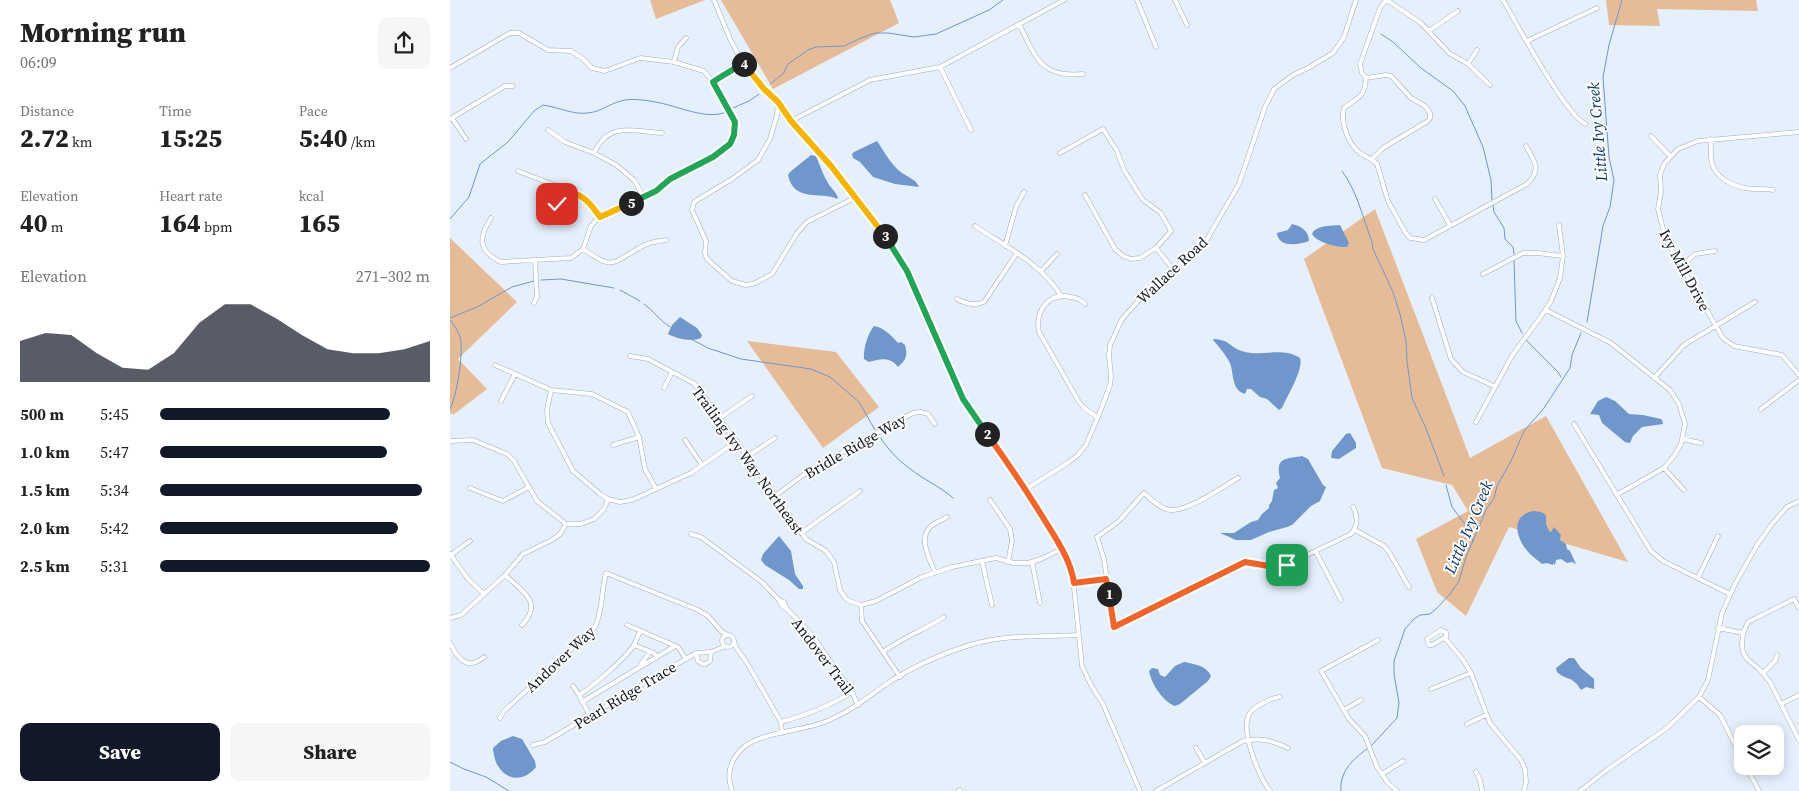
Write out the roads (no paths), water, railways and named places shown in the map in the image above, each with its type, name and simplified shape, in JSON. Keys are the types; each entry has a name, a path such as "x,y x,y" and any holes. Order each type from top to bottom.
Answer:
{"street":[{"path":"714,0 730,41 742,61 856,197 901,260 965,402 1026,489 1062,549 1074,583 1082,666 1103,704 1140,791"},
{"path":"791,121 870,80 940,67 1064,0"},
{"path":"1137,0 1156,47"},
{"path":"1175,0 1187,25"},
{"name":"Wallace Road","path":"1026,489 1070,462 1086,445 1102,407 1111,377 1109,355 1112,337 1122,319 1139,300 1206,241 1239,184 1265,107 1274,89 1293,75 1332,53 1344,36 1356,0"},
{"path":"1490,85 1468,64 1449,53 1429,31 1387,0 1380,8 1360,64 1362,73 1366,78 1365,89 1360,98 1344,108 1342,115 1343,123 1356,149 1372,159 1379,170 1388,201 1405,232 1410,238 1424,240 1527,184 1534,176 1536,169 1535,161 1526,146"},
{"path":"1503,0 1546,75 1577,118 1586,124"},
{"path":"1527,41 1597,8"},
{"path":"1429,31 1458,12"},
{"path":"1019,24 1036,58 1047,70 1066,74 1083,74"},
{"path":"450,68 510,33 519,33 548,50 571,52 582,58 592,68 605,71 640,58 674,62 704,72 713,82 735,122 734,135 730,144 713,157 670,179 656,191 600,217 591,226 583,249 571,258 501,262 489,256 482,241 483,230 491,218"},
{"path":"674,62 678,47 686,38"},
{"path":"1468,64 1477,50"},
{"path":"713,82 729,70 731,66 742,61"},
{"path":"940,67 971,130"},
{"path":"1366,78 1391,76 1411,98 1425,106 1430,113 1428,121 1383,148 1372,159"},
{"path":"466,139 451,118 505,86 513,86"},
{"path":"778,102 777,115 770,139 758,160 732,179 694,202 692,210 706,241 705,253 708,259 732,281 746,285 753,284 772,274 797,232 807,222 856,197"},
{"path":"1060,153 1103,129 1117,151 1124,170 1143,200 1161,213 1171,231 1156,248 1140,258 1131,259 1115,250 1085,195"},
{"path":"548,130 565,142 594,153 616,165 635,181 643,197"},
{"path":"594,153 600,141 608,134 621,130 662,133"},
{"path":"1651,136 1670,156 1678,149 1698,140 1799,132"},
{"path":"1711,139 1712,164 1721,177 1736,186 1772,190"},
{"name":"Ivy Mill Drive","path":"1670,156 1664,164 1660,175 1661,192 1658,208 1666,240 1715,327 1723,338 1734,346 1782,355 1799,375"},
{"path":"518,170 561,189 580,195 589,201 600,217"},
{"path":"546,213 557,204 561,189"},
{"path":"1004,246 1016,208 1024,192"},
{"path":"1436,199 1450,225"},
{"path":"1476,422 1513,354 1551,301 1560,278 1563,256 1559,225"},
{"path":"975,226 1017,253 1040,271 1057,288 1061,296"},
{"path":"583,249 599,260 610,263 618,261 640,247 666,240"},
{"path":"1156,248 1174,268"},
{"path":"1681,267 1695,254 1715,251"},
{"path":"957,299 976,305 984,302 1017,253"},
{"path":"1483,274 1523,253 1563,256"},
{"path":"1040,271 1057,254"},
{"path":"534,304 537,297 535,260"},
{"path":"1085,304 1082,300 1061,296 1048,301 1040,309 1038,316 1039,332 1079,402 1097,417"},
{"path":"1432,298 1451,358 1463,372 1494,386"},
{"path":"1654,378 1684,345 1755,302"},
{"path":"1546,310 1611,343 1670,390 1680,404 1685,424 1681,444 1674,456 1664,468 1618,494"},
{"name":"Trailing Ivy Way Northeast","path":"630,356 648,359 696,384 806,539 826,551 834,562 840,590 847,600 861,605"},
{"path":"494,365 551,390 592,394 623,408 628,412 639,438 646,469 656,489"},
{"path":"664,388 672,372"},
{"path":"501,401 515,374"},
{"path":"1761,409 1799,380"},
{"path":"551,390 548,423 574,471 608,499 620,502 632,500 691,473 737,441"},
{"path":"720,418 752,396"},
{"name":"Bridle Ridge Way","path":"775,496 806,473 913,413 921,412 928,414 935,424"},
{"path":"1574,424 1618,494 1650,551 1663,561 1730,594"},
{"path":"613,445 639,438"},
{"path":"748,456 775,438"},
{"path":"1682,439 1701,443"},
{"path":"451,441 473,440 507,454 514,461 537,501 566,524 581,524 594,518 604,509 608,499"},
{"path":"685,440 702,465"},
{"path":"1664,468 1684,490"},
{"path":"1238,478 1180,510 1168,510 1158,506 1144,493 1119,520 1097,536 1104,559 1114,627 1245,562 1280,568 1316,552 1351,534 1355,530 1357,519 1353,507"},
{"path":"470,488 503,501 529,487"},
{"path":"802,533 860,491"},
{"path":"990,500 1010,529 1012,541 1008,562"},
{"path":"1580,791 1666,728 1699,697 1708,680 1718,628 1730,594 1757,544 1787,507 1799,501"},
{"path":"935,573 924,543 925,533 930,526 947,517"},
{"path":"450,618 461,615 505,576 523,554 552,540 560,534 566,524"},
{"path":"1355,530 1384,546 1409,587"},
{"name":"Andover Trail","path":"691,534 702,537 754,576 784,602 787,609 811,634 852,692 858,705"},
{"path":"1698,578 1718,536"},
{"path":"470,541 450,554 469,580 484,594"},
{"path":"900,677 862,621 861,605 876,600 922,577 952,567 996,558 1014,563 1032,562 1062,549"},
{"path":"1316,552 1341,600"},
{"path":"982,561 992,605"},
{"path":"1032,562 1040,603"},
{"name":"Andover Way","path":"500,718 503,712 595,627 598,621 602,585 606,573 698,610 708,616 722,632 728,635"},
{"path":"505,576 530,598 533,606 529,618 522,625"},
{"path":"1074,583 1106,579"},
{"path":"1799,608 1794,599 1748,622 1743,633 1742,645 1747,659 1770,682 1799,740"},
{"path":"883,652 897,642 944,617"},
{"path":"627,625 678,647 686,659"},
{"path":"1718,628 1743,633"},
{"path":"1441,630 1445,630 1447,634 1444,638 1432,645 1429,645 1427,642 1427,639 1441,630"},
{"path":"578,695 627,653 634,645 640,631"},
{"path":"722,632 725,643 736,649"},
{"path":"725,643 728,635 733,637 736,649 747,663 781,722 782,733"},
{"path":"732,791 728,775 731,765 745,746 782,733 826,722 858,705 886,685 944,654 971,644 1008,637 1079,635"},
{"path":"1444,638 1464,661 1471,673 1490,723 1521,760 1525,769 1526,782 1524,791"},
{"path":"1378,640 1321,671 1349,719 1366,736 1377,767 1397,791"},
{"path":"725,643 734,642"},
{"path":"450,643 460,660 467,663 476,664 484,657"},
{"name":"Pearl Ridge Trace","path":"533,745 545,742 686,659 696,654 711,652 725,643"},
{"path":"634,645 657,657"},
{"path":"582,702 675,646"},
{"path":"640,667 650,652"},
{"path":"696,654 698,661 703,664 710,661 711,652"},
{"path":"1763,673 1775,662 1777,655"},
{"path":"1431,689 1471,673"},
{"path":"573,686 590,716"},
{"path":"781,722 816,710 852,692"},
{"path":"1781,704 1799,695"},
{"path":"1270,791 1258,772 1248,740 1248,722 1250,713 1273,698 1280,697"},
{"path":"1699,697 1720,715 1734,743"},
{"path":"1344,710 1361,700"},
{"path":"1466,724 1486,715"},
{"path":"1156,791 1243,741 1268,740 1288,748"},
{"path":"1196,748 1205,763"},
{"path":"1382,774 1402,761"},
{"path":"1476,772 1482,791"},
{"path":"1751,775 1759,791"}],"water":[{"path":"877,141 894,165 902,173 915,181 919,187 895,184 873,177 860,162 853,158 852,154 854,152"},
{"path":"811,155 816,156 826,180 838,199 808,195 802,193 791,184 788,175 790,172"},
{"path":"1292,224 1308,234 1309,241 1300,244 1290,244 1278,238 1277,233 1288,230"},
{"path":"1340,225 1349,243 1347,247 1328,244 1318,240 1312,234 1320,227"},
{"path":"680,317 697,328 702,335 701,338 693,340 684,339 668,334 672,325"},
{"path":"874,326 884,330 898,343 901,342 905,345 906,358 898,367 888,360 881,359 869,362 864,359 866,341"},
{"path":"1214,339 1227,342 1249,353 1278,352 1300,358 1300,369 1282,408 1279,410 1267,399 1260,397 1251,389 1247,389 1245,394 1237,389 1230,363"},
{"path":"1606,397 1615,401 1629,414 1661,419 1663,424 1642,427 1633,436 1630,443 1625,442 1602,423 1599,415 1590,414 1598,401"},
{"path":"1350,433 1356,443 1356,448 1339,459 1331,458 1332,451 1346,434"},
{"path":"1302,456 1308,459 1326,487 1320,501 1311,506 1292,525 1251,540 1236,540 1220,533 1234,533 1251,522 1258,520 1269,508 1274,490 1278,488 1276,483 1280,478 1279,466 1283,460"},
{"path":"1534,511 1546,515 1546,524 1549,531 1551,532 1554,527 1561,535 1560,540 1566,544 1576,564 1572,562 1567,563 1561,559 1556,560 1555,565 1553,563 1553,565 1542,564 1525,549 1517,529 1518,523 1526,513"},
{"path":"779,536 791,551 795,574 803,589 799,589 789,580 765,565 761,560 763,554"},
{"path":"1569,658 1574,658 1581,668 1594,679 1594,689 1586,687 1581,690 1575,682 1557,672 1556,668"},
{"path":"1184,662 1204,668 1211,676 1208,681 1175,706 1166,701 1158,692 1149,671 1152,668 1158,669 1160,675 1165,677 1175,666"},
{"path":"513,736 522,739 535,761 536,767 527,775 517,778 507,775 502,771 496,763 493,750 501,741"}],"waterway":[{"path":"770,84 783,74 788,64 808,50 816,47 844,46 875,33 914,37 936,34 989,10 1003,0"},
{"name":"Little Ivy Creek","path":"1587,322 1603,226 1610,207 1614,180 1609,157 1603,77 1609,45 1622,0"},
{"path":"1381,34 1393,42 1421,68 1453,91 1465,106 1483,147 1491,180 1492,200"},
{"path":"733,108 759,94"},
{"path":"450,219 469,197 480,164 508,142 534,111 543,105 577,113 588,113 621,101 638,100 663,104 701,114 710,115 726,112"},
{"path":"1342,171 1356,196 1373,249 1393,292 1406,341 1412,398 1444,476"},
{"path":"1493,205 1494,212 1504,228 1505,239 1513,247 1514,254"},
{"path":"1514,260 1516,321 1522,333"},
{"path":"541,280 561,279 614,288"},
{"path":"450,318 477,307 512,287 534,281"},
{"path":"620,290 640,301"},
{"path":"644,304 670,327"},
{"path":"450,320 456,328 461,344 457,384 450,409"},
{"name":"Little Ivy Creek","path":"1372,745 1397,718 1399,703 1394,674 1394,661 1405,629 1420,615 1430,614 1437,608 1459,581 1466,557 1486,510 1494,498 1497,486 1511,461 1524,431 1544,408 1570,368 1572,355 1581,333"},
{"path":"691,339 708,348 741,359 811,369 830,377 859,402 875,430"},
{"path":"1526,340 1561,377"},
{"path":"879,436 893,454 905,465 953,498"},
{"path":"1446,485 1452,507 1467,527 1473,542"},
{"name":"Little Ivy Creek","path":"1341,791 1342,778 1348,767 1367,749"},
{"path":"450,762 486,777 509,791"}]}
